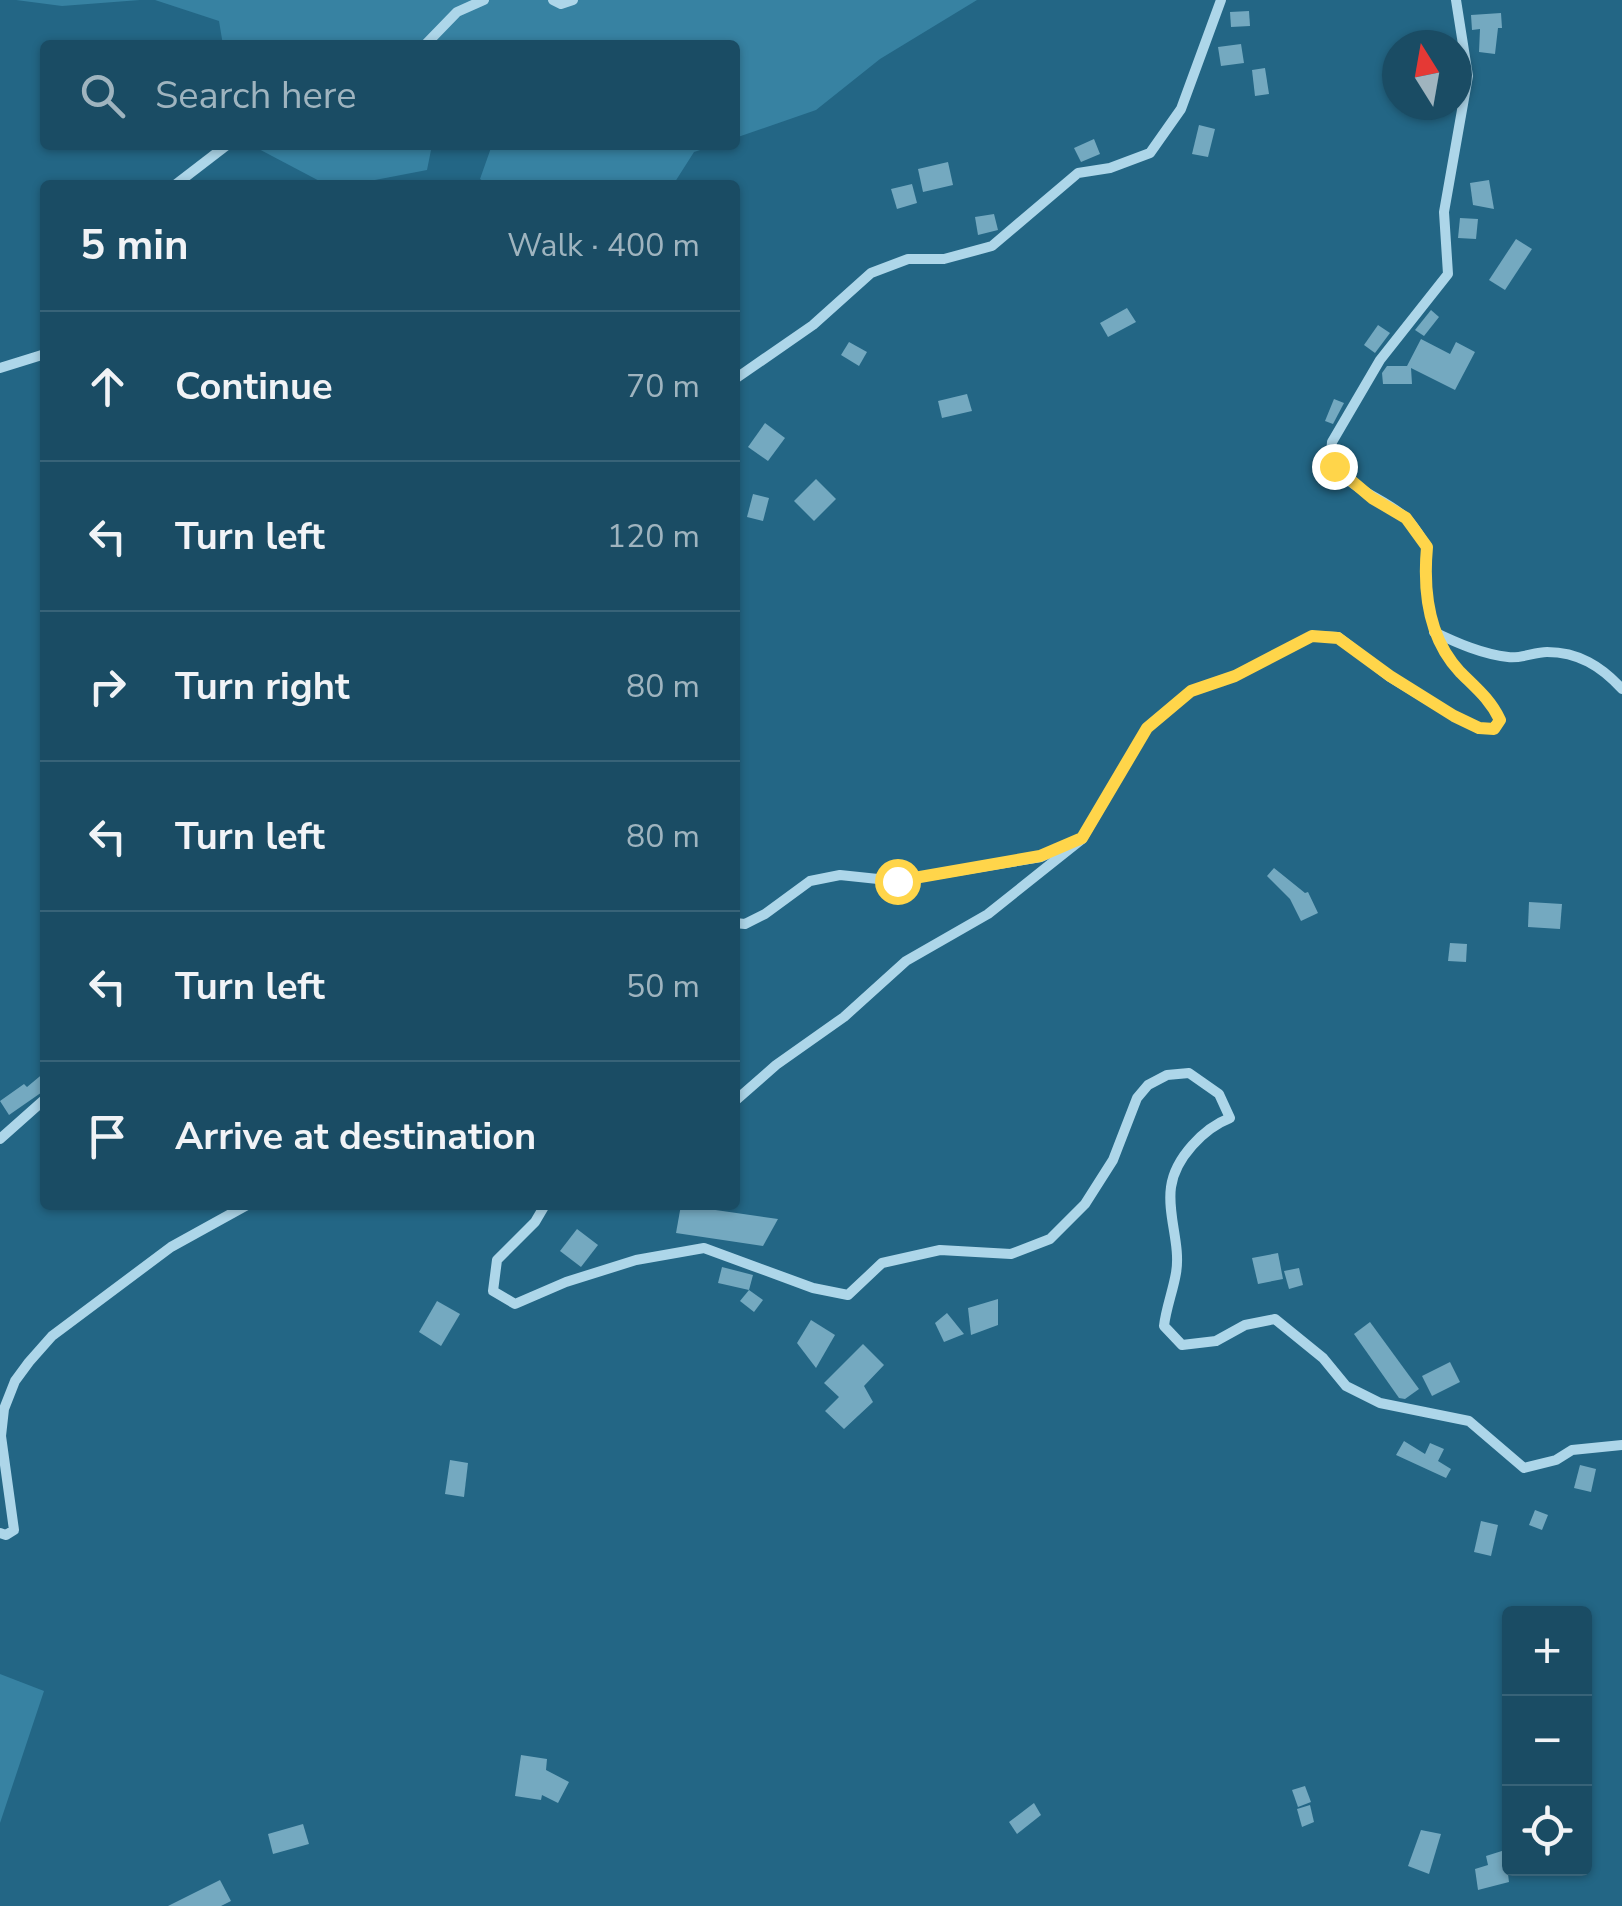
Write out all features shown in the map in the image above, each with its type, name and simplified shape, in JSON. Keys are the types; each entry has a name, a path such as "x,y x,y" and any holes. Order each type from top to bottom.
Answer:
{"street":[{"path":"431,40 457,12 484,0"},
{"path":"553,0 561,4 573,0"},
{"path":"740,375 813,324 871,273 908,259 944,259 992,246 1078,173 1110,168 1150,152 1181,109 1221,0"},
{"path":"740,1097 844,1017 906,961 988,914 1082,838 1147,728 1191,691 1235,676 1312,636 1338,638 1454,716 1479,728 1494,729 1500,720 1491,702 1457,669 1433,632 1425,572 1427,547 1406,518 1372,498 1334,466 1330,456 1332,442 1380,360 1448,274 1444,212 1468,76 1456,0"},
{"path":"181,180 220,150"},
{"path":"0,368 40,356"},
{"path":"1433,632 1466,647 1512,658 1546,652 1581,656 1622,688"},
{"path":"740,924 765,914 810,880 840,875 897,881 1040,856 1082,838"},
{"path":"542,1210 498,1260 494,1292 516,1304 566,1282 636,1260 704,1248 812,1288 848,1296 882,1264 940,1250 1011,1254 1050,1239 1086,1204 1114,1160 1137,1098 1148,1085 1168,1075 1189,1072 1219,1094 1230,1118 1217,1123 1188,1150 1171,1186 1176,1272 1164,1326 1182,1346 1216,1341 1246,1325 1275,1320 1323,1358 1346,1386 1380,1403 1469,1421 1524,1468 1556,1460 1572,1450 1622,1445"},
{"path":"0,1139 40,1104"},
{"path":"0,1533 6,1535 14,1530 0,1436 4,1409 28,1362 52,1336 172,1248 239,1210"}],"shaded area":[{"path":"16,0 140,0 62,6"},
{"path":"155,0 977,0 880,59 816,110 740,136 740,40 222,40 219,21"},
{"path":"260,150 431,150 427,170 375,180 318,180"},
{"path":"490,150 700,150 694,152 676,180 480,179"},
{"path":"0,1674 44,1691 0,1823"}],"building":[{"path":"1249,11 1250,26 1231,27 1230,12"},
{"path":"1501,13 1502,28 1498,28 1495,54 1479,52 1480,29 1472,30 1471,15"},
{"path":"1241,44 1244,63 1221,66 1218,47"},
{"path":"1265,68 1269,94 1255,96 1252,70"},
{"path":"1199,125 1215,129 1208,157 1192,154"},
{"path":"1094,139 1100,154 1081,162 1074,148"},
{"path":"948,162 953,185 923,192 918,169"},
{"path":"1489,180 1494,209 1473,205 1470,183"},
{"path":"912,184 917,203 897,209 891,189"},
{"path":"994,214 998,230 978,235 975,217"},
{"path":"1460,218 1478,219 1476,239 1458,238"},
{"path":"1516,239 1532,249 1505,290 1489,280"},
{"path":"1127,308 1136,322 1108,337 1100,323"},
{"path":"1431,310 1439,317 1424,336 1415,330"},
{"path":"1378,325 1390,333 1375,353 1364,345"},
{"path":"1421,339 1450,354 1456,342 1475,352 1455,390 1411,368 1412,384 1383,384 1382,373 1387,366 1407,366"},
{"path":"849,342 867,352 859,366 841,355"},
{"path":"967,394 972,411 942,418 938,401"},
{"path":"1334,399 1344,403 1333,424 1325,421"},
{"path":"765,423 785,438 768,461 748,447"},
{"path":"816,479 836,499 814,521 794,501"},
{"path":"753,494 769,498 763,521 747,517"},
{"path":"1274,868 1308,892 1318,913 1301,921 1290,899 1267,876"},
{"path":"1529,902 1562,904 1560,929 1528,927"},
{"path":"1450,943 1467,944 1466,962 1448,961"},
{"path":"40,1076 40,1093 9,1115 0,1101 24,1084 27,1087"},
{"path":"680,1210 716,1210 778,1219 763,1246 676,1233"},
{"path":"577,1229 598,1245 581,1267 560,1251"},
{"path":"1278,1253 1283,1279 1258,1284 1252,1258"},
{"path":"722,1267 753,1275 749,1290 718,1283"},
{"path":"1299,1268 1303,1285 1289,1289 1284,1271"},
{"path":"749,1290 763,1300 754,1312 740,1301"},
{"path":"998,1299 998,1325 971,1335 968,1308"},
{"path":"437,1301 460,1314 441,1346 419,1332"},
{"path":"947,1313 964,1334 944,1342 935,1323"},
{"path":"811,1320 835,1335 816,1368 797,1343"},
{"path":"1370,1322 1419,1389 1405,1399 1399,1398 1354,1334"},
{"path":"863,1344 884,1365 864,1386 873,1402 844,1429 825,1411 839,1397 824,1383"},
{"path":"1450,1362 1460,1382 1432,1396 1422,1376"},
{"path":"1404,1441 1425,1454 1430,1443 1444,1449 1438,1461 1451,1469 1446,1478 1396,1455"},
{"path":"450,1460 468,1463 464,1497 445,1494"},
{"path":"1580,1465 1596,1469 1591,1492 1574,1488"},
{"path":"1535,1510 1548,1515 1542,1530 1529,1525"},
{"path":"1481,1521 1498,1525 1491,1556 1474,1552"},
{"path":"521,1755 547,1759 546,1770 569,1782 558,1803 542,1795 541,1800 515,1796"},
{"path":"1305,1786 1311,1802 1298,1807 1292,1790"},
{"path":"1034,1803 1041,1815 1017,1834 1009,1822"},
{"path":"1310,1805 1314,1822 1302,1827 1297,1809"},
{"path":"303,1824 309,1844 273,1854 268,1834"},
{"path":"1421,1830 1441,1834 1429,1874 1408,1866"},
{"path":"1502,1851 1502,1876 1508,1876 1509,1882 1478,1890 1475,1869 1488,1865 1486,1856"},
{"path":"220,1880 231,1901 221,1906 168,1906"}],"route":[{"path":"897,881 1040,856 1082,838 1147,728 1191,691 1235,676 1312,636 1338,638 1454,716 1479,728 1494,729 1500,720 1491,702 1457,669 1433,632 1425,572 1427,547 1406,518 1372,498 1334,466"}]}
